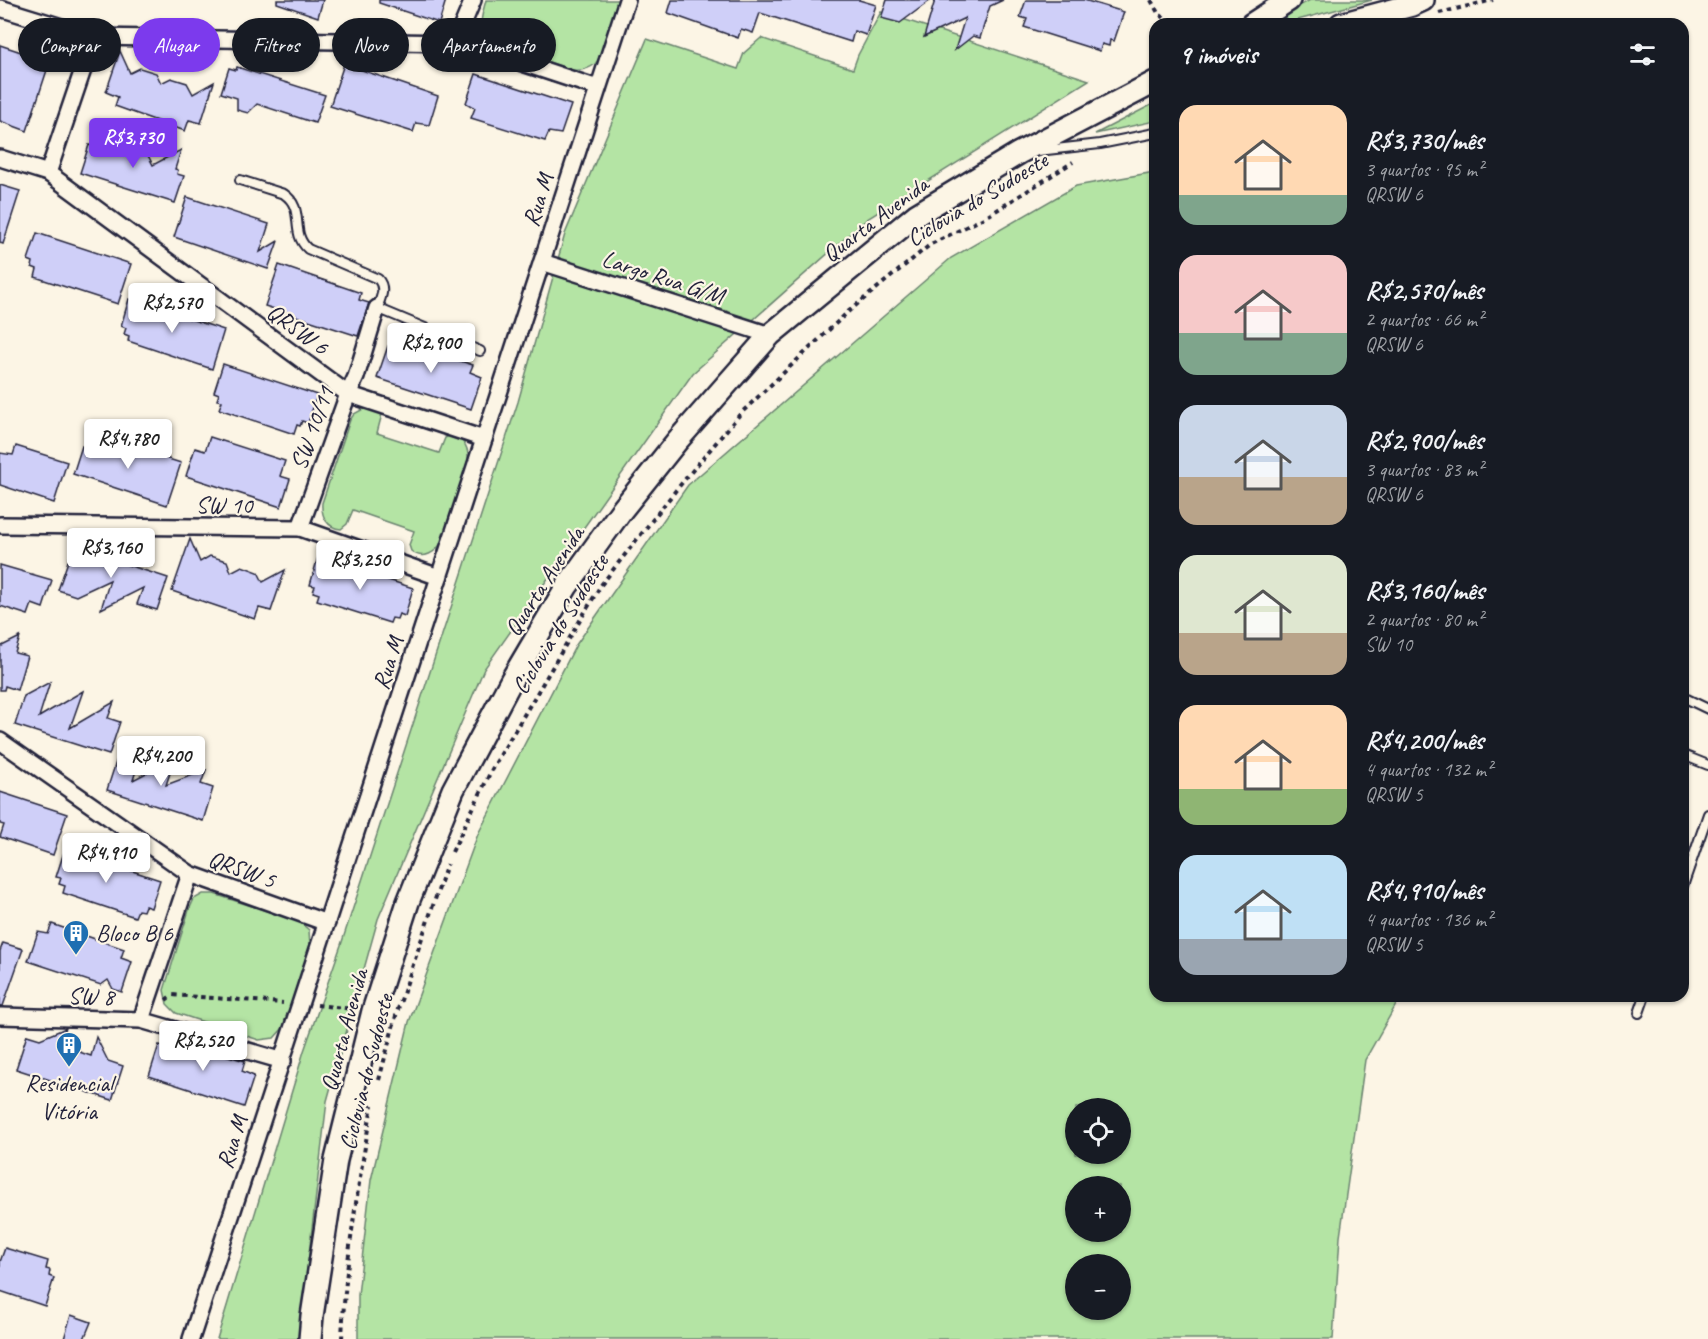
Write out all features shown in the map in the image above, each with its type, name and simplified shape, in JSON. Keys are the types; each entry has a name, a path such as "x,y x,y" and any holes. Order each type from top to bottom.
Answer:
{"main road":[{"path":"1261,18 1289,0"},
{"path":"1388,0 1392,4 1424,6"},
{"path":"1377,18 1424,6"},
{"name":"Quarta Avenida","path":"310,1339 336,1160 373,1011 408,902 453,790 528,651 567,586 621,511 677,441 770,335 916,215 1019,153 1149,85"}],"street":[{"path":"465,18 473,0"},
{"name":"Rua M","path":"192,1339 627,0"},
{"path":"0,8 32,18"},
{"path":"121,37 421,42"},
{"path":"48,173 82,72"},
{"path":"550,72 598,88"},
{"name":"QRSW 6","path":"0,158 48,173 348,394 484,439"},
{"name":"Largo Rua G/M","path":"542,262 770,335"},
{"name":"SW 10/11","path":"300,528 356,376 377,308"},
{"name":"SW 10","path":"0,525 300,528 439,577"},
{"name":"QRSW 5","path":"0,741 190,874 327,923"},
{"path":"141,1020 190,874"},
{"name":"SW 8","path":"0,1016 141,1020 283,1060"}],"lane":[{"path":"1019,153 1100,144 1149,134"},
{"path":"240,180 284,194 294,202 299,236 308,249 378,279 382,284 383,292 377,308 480,351"},
{"path":"1689,700 1708,709"},
{"path":"1689,757 1708,765"},
{"path":"1689,869 1708,814"},
{"path":"1639,1013 1643,1002"}],"path":[{"path":"1151,0 1158,13 1164,18"},
{"path":"1424,6 1493,0"},
{"name":"Ciclovia do Sudoeste","path":"376,1090 397,1012 450,856 492,769 601,585 676,490 741,413 849,311 931,244 986,217 1100,144"},
{"path":"141,1020 172,995 397,1012"},
{"name":"Ciclovia do Sudoeste","path":"342,1339 344,1292 356,1198 373,1102"}],"green space":[{"path":"486,0 619,0 598,59 590,68 584,70 572,70 556,64 556,18 482,17"},
{"path":"1310,0 1372,0 1305,18 1278,18"},
{"path":"881,12 1089,80 867,219 693,373 484,669 378,919 327,1101 299,1339 217,1339 304,1051 341,945 518,402 565,234 647,39 738,69 744,53 761,38 853,69"},
{"path":"1149,106 1149,122 1095,134"},
{"path":"1149,173 1149,1002 1398,1002 1365,1060 1340,1237 1333,1339 358,1339 358,1295 371,1180 409,1022 478,834 576,645 688,485 951,258 1076,186"},
{"path":"365,408 372,408 382,414 377,433 439,453 445,438 450,435 462,441 466,447 468,460 443,539 429,554 420,555 411,551 409,545 414,531 353,510 347,524 341,529 329,524 324,517 322,503 350,420 354,414"},
{"path":"203,894 214,894 298,921 309,930 310,946 283,1028 274,1038 259,1040 176,1013 167,1004 164,990 189,910 194,899"}],"building":[{"path":"277,0 323,0 318,17 277,3"},
{"path":"379,0 446,0 441,18 424,18 379,3"},
{"path":"672,0 859,0 876,5 866,35 854,31 851,42 760,13 753,33 741,29 738,38 668,13"},
{"path":"887,0 931,0 900,23 881,18"},
{"path":"935,0 1003,0 990,6 980,38 973,36 955,50 965,18 924,37"},
{"path":"1026,0 1084,0 1124,12 1114,41 1110,40 1109,46 1102,44 1100,51 1024,27 1027,19 1020,17"},
{"path":"0,45 18,51 18,72 46,72 27,131 0,121"},
{"path":"121,53 130,73 153,72 156,73 161,83 171,78 187,83 193,94 214,82 201,123 189,120 185,131 115,106 118,97 106,92 113,72 121,72"},
{"path":"229,68 232,69 232,72 253,72 325,95 315,123 257,104 248,113 237,110 237,98 221,93"},
{"path":"341,72 368,72 438,96 429,125 416,123 413,132 330,106"},
{"path":"476,74 571,105 561,134 549,132 545,141 471,118 475,108 466,103"},
{"path":"111,132 120,153 142,144 153,165 181,150 175,169 178,170 177,174 184,176 175,203 80,173 89,145 97,147 100,139"},
{"path":"0,185 20,191 3,244 0,243"},
{"path":"187,197 269,224 260,252 278,241 268,269 174,237"},
{"path":"37,233 131,264 118,304 35,277 37,269 32,267 33,262 28,260"},
{"path":"279,265 361,293 359,300 369,303 358,336 265,306"},
{"path":"129,299 224,330 212,369 128,341 129,336 124,334 126,328 121,326"},
{"path":"402,342 473,365 470,372 482,377 471,409 377,378 388,346 400,350"},
{"path":"223,364 317,395 308,423 302,421 300,426 297,425 294,434 219,409 222,401 217,400 219,394 214,392"},
{"path":"96,436 181,463 167,505 73,474 82,446 87,448 89,443 93,444"},
{"path":"210,437 285,461 280,476 290,479 281,507 186,476 195,448 205,451"},
{"path":"16,446 67,462 54,503 0,485 0,453 13,455"},
{"path":"190,539 200,562 210,556 227,561 231,572 242,566 258,572 263,582 285,570 271,611 259,608 255,619 172,591"},
{"path":"73,547 168,578 157,610 137,604 143,588 101,609 110,580 76,596 58,590"},
{"path":"318,557 413,588 405,616 399,614 397,619 392,618 390,623 317,600 319,594 313,592 315,586 310,585"},
{"path":"0,565 52,580 43,608 32,604 28,615 0,606"},
{"path":"20,637 15,653 27,656 17,690 5,686 4,690 0,690 0,647"},
{"path":"50,682 39,717 83,691 70,728 114,702 108,718 120,722 109,755 15,725 24,696"},
{"path":"143,749 133,780 175,758 166,785 206,770 201,784 213,788 203,821 107,790 117,759"},
{"path":"0,792 67,814 53,855 0,837 4,825 0,824"},
{"path":"65,849 160,880 151,908 145,906 143,911 138,910 135,917 63,893 65,886 59,884 61,878 56,877"},
{"name":"Bloco B 6","path":"52,924 124,949 121,958 132,962 122,992 113,989 108,980 101,985 28,961 38,932 48,934"},
{"path":"3,943 23,949 3,1006 0,1006 0,951"},
{"name":"Residencial Vitória","path":"66,1028 59,1045 91,1056 96,1037 108,1061 123,1066 112,1100 16,1069 27,1035 40,1039"},
{"path":"174,1040 245,1061 242,1071 254,1076 244,1107 149,1076 159,1045 171,1048"},
{"path":"5,1248 48,1261 46,1269 50,1270 49,1276 54,1278 45,1306 0,1291 0,1262"},
{"path":"71,1315 91,1322 84,1339 64,1339"}],"place":[{"name":"Bloco B 6","path":"76,956"},
{"name":"Residencial Vitória","path":"69,1068"}]}
